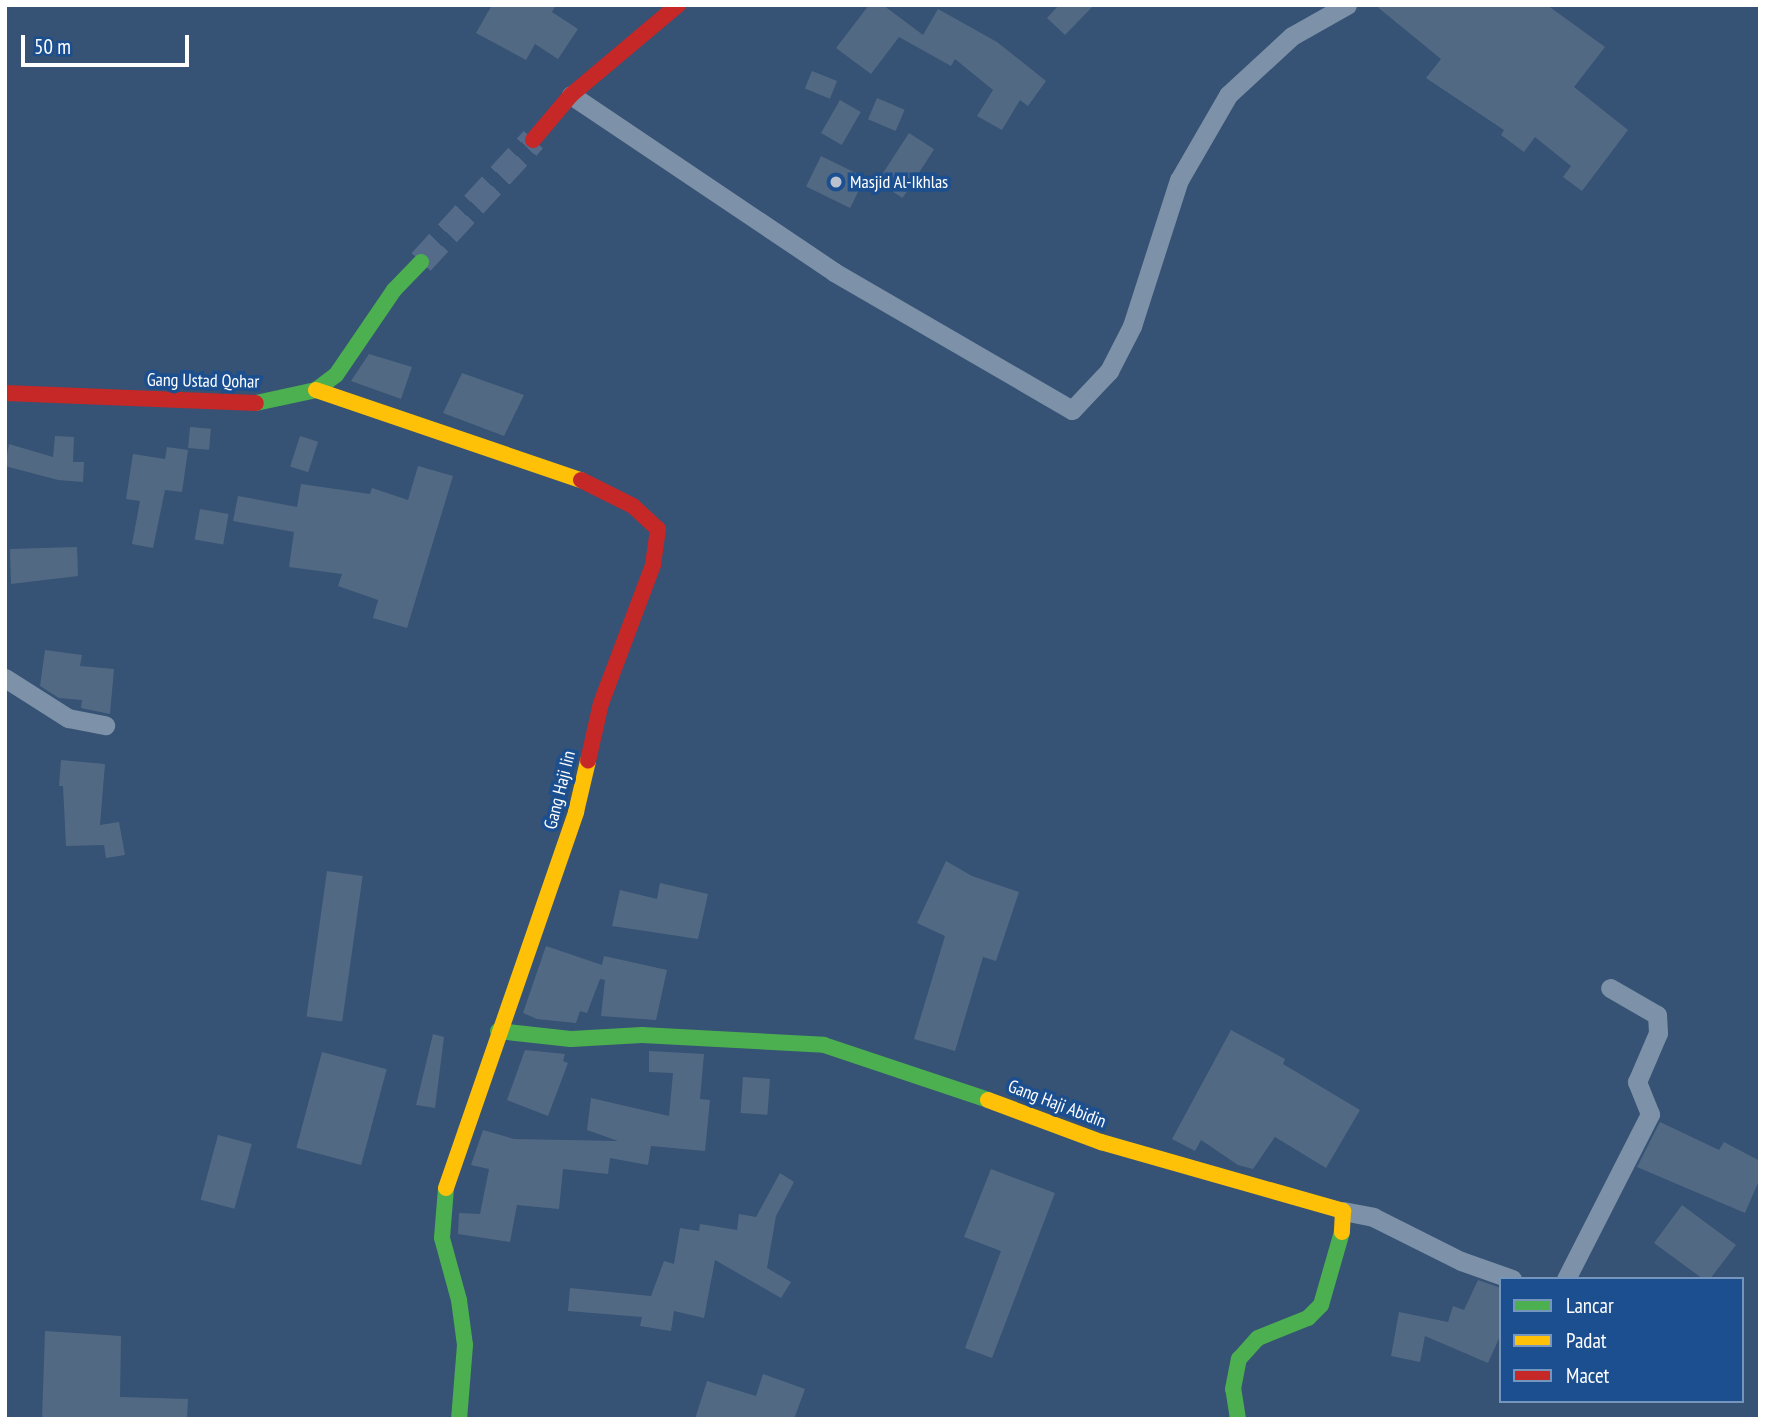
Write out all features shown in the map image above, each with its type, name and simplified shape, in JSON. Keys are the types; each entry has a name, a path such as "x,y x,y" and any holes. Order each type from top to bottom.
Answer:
{"street":[{"path":"533,140 571,95 678,5"},
{"path":"571,95 834,272 1072,410 1109,371 1132,326 1180,180 1228,95 1292,36 1347,5"},
{"path":"316,390 336,375 394,290 421,262"},
{"name":"Gang Ustad Qohar","path":"5,393 248,403 316,390"},
{"name":"Gang Haji Iin","path":"316,390 409,418 586,482 633,506 657,529 653,565 601,703 576,812 498,1031 444,1195 442,1238 459,1300 465,1345 459,1419"},
{"path":"5,678 68,718 105,725"},
{"path":"1567,1277 1650,1114 1637,1082 1658,1033 1657,1015 1610,988"},
{"name":"Gang Haji Abidin","path":"498,1031 571,1039 642,1035 824,1045 912,1071 1101,1142 1343,1212"},
{"path":"1238,1419 1233,1389 1238,1359 1258,1338 1308,1318 1321,1305 1342,1247 1343,1212 1373,1217 1461,1261 1506,1277"}],"building":[{"path":"492,5 556,5 552,12 578,29 558,59 535,44 526,60 476,33"},
{"path":"869,5 883,5 923,35 938,9 997,42 1046,81 1028,106 1020,100 1002,130 977,116 993,90 955,59 951,66 899,37 871,74 836,48"},
{"path":"1059,5 1094,5 1065,35 1047,18"},
{"path":"1375,5 1547,5 1605,47 1574,87 1628,130 1582,191 1563,177 1571,166 1535,137 1524,152 1501,135 1504,130 1426,78 1441,59"},
{"path":"812,71 837,81 830,99 805,89"},
{"path":"877,98 905,110 896,131 868,119"},
{"path":"840,100 861,112 842,145 821,133"},
{"path":"909,133 934,149 903,198 877,182"},
{"name":"Masjid Al-Ikhlas","path":"821,156 865,177 850,208 806,187"},
{"path":"369,354 412,367 401,399 351,381"},
{"path":"462,373 524,395 504,436 443,413"},
{"path":"190,427 211,429 209,450 188,448"},
{"path":"55,436 74,437 73,462 84,462 83,482 58,480 5,466 9,444 53,457"},
{"path":"300,436 318,442 308,472 290,466"},
{"path":"167,447 188,450 182,492 165,490 153,548 132,544 140,501 126,499 133,454 165,459"},
{"path":"418,466 453,476 407,628 373,618 378,600 338,586 342,574 289,567 294,532 233,521 238,496 297,507 301,484 370,494 372,488 408,500"},
{"path":"200,509 229,514 223,545 195,540"},
{"path":"77,547 78,576 11,584 10,549"},
{"path":"45,650 82,655 80,666 114,669 110,714 81,708 82,700 59,698 40,686"},
{"path":"61,760 105,764 100,825 119,822 125,855 106,858 104,845 66,846 63,786 59,786"},
{"path":"946,861 972,876 1019,892 996,961 983,957 955,1051 914,1039 945,936 917,923"},
{"path":"327,871 363,876 342,1022 307,1017"},
{"path":"660,883 708,894 698,939 612,926 620,890 657,899"},
{"path":"546,946 602,965 604,956 667,970 656,1020 601,1016 605,980 600,979 587,1013 580,1011 576,1023 537,1019 523,1013"},
{"path":"1231,1030 1285,1059 1283,1064 1360,1110 1326,1168 1275,1137 1253,1169 1238,1165 1201,1140 1195,1151 1172,1139"},
{"path":"433,1034 444,1037 435,1108 416,1105"},
{"path":"525,1050 565,1054 563,1061 568,1063 548,1116 507,1100"},
{"path":"649,1051 704,1054 700,1099 710,1100 705,1151 651,1146 648,1165 610,1158 608,1174 563,1169 559,1209 517,1205 510,1242 458,1234 459,1213 480,1214 489,1169 471,1165 483,1130 514,1139 618,1141 587,1130 591,1098 669,1116 673,1073 649,1072"},
{"path":"322,1052 387,1069 361,1165 296,1148"},
{"path":"743,1077 770,1079 767,1115 740,1113"},
{"path":"1660,1122 1719,1150 1724,1142 1760,1161 1760,1178 1745,1213 1637,1167"},
{"path":"218,1135 252,1144 234,1209 201,1200"},
{"path":"991,1169 1055,1193 992,1358 965,1348 1001,1251 964,1237"},
{"path":"780,1173 794,1182 776,1216 767,1268 791,1282 781,1298 715,1260 704,1318 674,1311 671,1331 640,1326 642,1317 568,1311 570,1288 651,1296 664,1261 674,1264 680,1228 699,1231 700,1224 737,1230 739,1214 756,1217"},
{"path":"1682,1205 1736,1245 1712,1277 1700,1277 1654,1243"},
{"path":"1478,1280 1499,1287 1499,1338 1488,1363 1425,1336 1420,1362 1391,1356 1399,1312 1448,1322 1453,1306 1464,1310"},
{"path":"45,1331 121,1336 120,1397 188,1399 187,1419 42,1419"},
{"path":"763,1374 805,1389 794,1419 695,1419 707,1381 756,1396"}],"tunnel":[{"path":"421,262 533,140"}],"traffic: fast":[{"path":"256,403 316,390 336,375 394,290 421,262"},
{"path":"498,1031 571,1039 642,1035 824,1045 988,1100"},
{"path":"446,1188 442,1238 459,1300 465,1345 459,1419"},
{"path":"1238,1419 1233,1389 1239,1359 1258,1338 1308,1318 1321,1305 1342,1232"}],"traffic: slow":[{"path":"316,390 581,480"},
{"path":"446,1188 576,812 588,761"},
{"path":"988,1100 1101,1142 1343,1211 1342,1232"}],"traffic: jam":[{"path":"533,140 571,95 678,5"},
{"path":"5,393 256,403"},
{"path":"581,480 633,506 658,529 653,565 601,703 588,761"}],"place":[{"name":"Masjid Al-Ikhlas","path":"836,182"}]}
